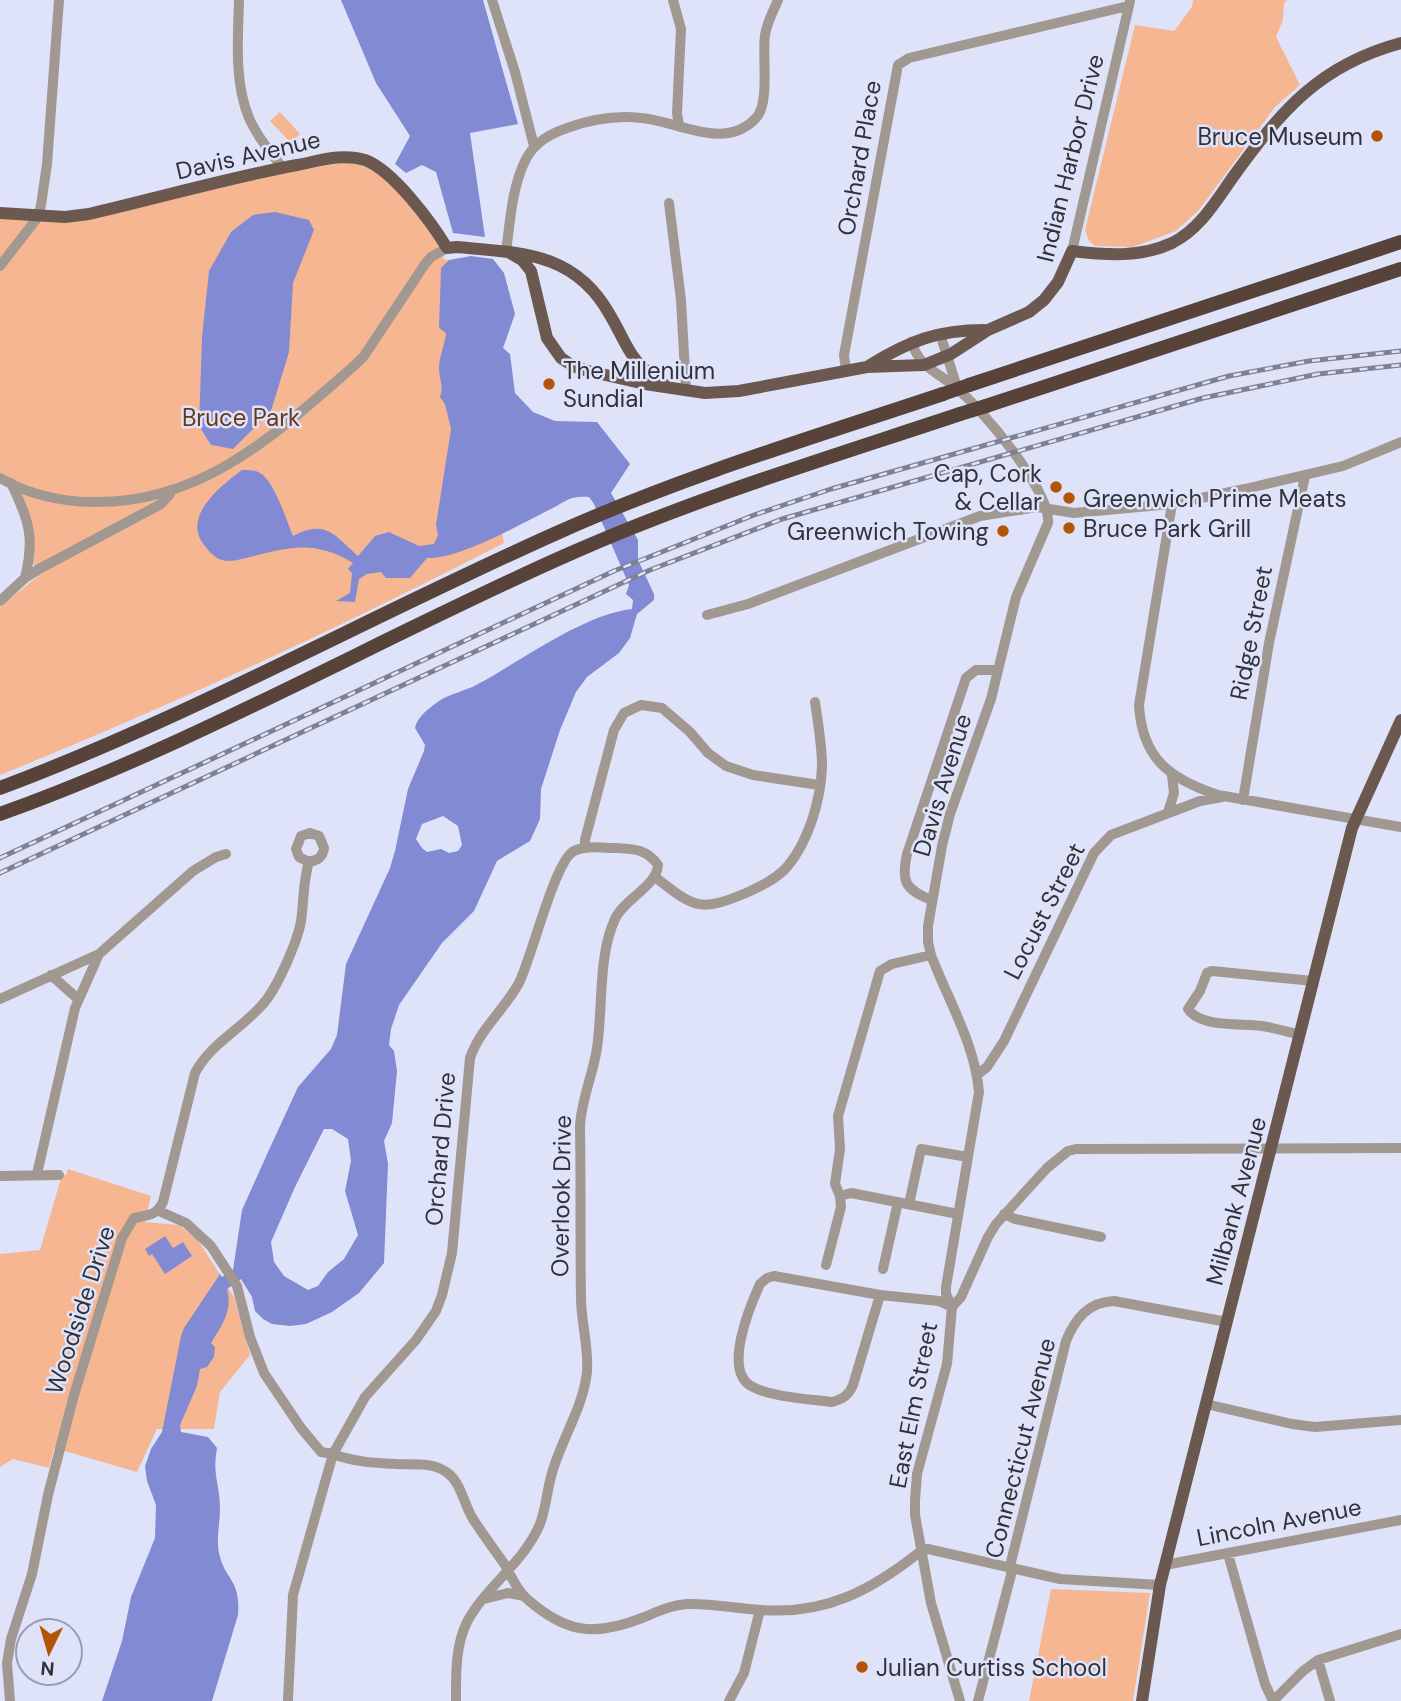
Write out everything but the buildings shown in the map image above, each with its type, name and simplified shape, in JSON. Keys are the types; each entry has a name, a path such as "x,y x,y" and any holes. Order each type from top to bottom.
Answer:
{"highway":[{"path":"1304,274 1401,235"},
{"path":"0,788 159,722 516,551 623,505 740,461 1401,242"},
{"path":"0,814 154,752 514,580 633,527 960,414 1401,269"}],"main road":[{"path":"1072,251 1135,254 1160,248 1182,237 1207,214 1261,138 1300,96 1340,67 1371,52 1401,43"},
{"name":"Davis Avenue","path":"0,213 38,217 89,214 282,167 335,157 363,160 376,165 396,183 452,248"},
{"path":"452,248 527,254 553,262 581,278 590,286 611,316 628,352 637,364 667,386"},
{"name":"Indian Harbor Drive","path":"946,356 988,330 1015,320 1044,300 1058,282 1072,251"},
{"path":"508,253 522,260 531,271 547,338 561,358 588,371 645,384 705,393 728,392 867,367 924,365 946,356"},
{"name":"Indian Harbor Drive","path":"940,334 988,330"},
{"path":"867,367 911,342 940,334"},
{"name":"Milbank Avenue","path":"1142,1701 1165,1564 1355,819 1401,720"}],"street":[{"path":"0,266 38,217 47,164 59,0"},
{"path":"239,0 238,64 244,103 253,126 282,167"},
{"path":"492,0 515,72 534,146"},
{"path":"673,0 681,29 677,113 679,125"},
{"path":"508,253 521,169 534,146 547,136 593,120 611,117 654,119 704,133 724,135 736,133 759,116 764,96 765,35 778,0"},
{"name":"Indian Harbor Drive","path":"1072,251 1129,3"},
{"name":"Orchard Place","path":"846,370 844,355 898,65 909,58 1129,3"},
{"path":"669,203 681,300 686,390"},
{"path":"0,478 33,492 80,502 129,501 173,491 217,471 255,447 355,365 425,264 432,257 452,248"},
{"path":"940,334 956,389"},
{"path":"911,342 924,365 956,389 1016,456 1048,508"},
{"path":"707,615 748,604 963,522 1037,507 1084,513 1171,504 1305,476 1357,462 1401,442"},
{"name":"Ridge Street","path":"1243,800 1266,655 1305,476"},
{"path":"11,483 31,534 30,558 25,578"},
{"path":"0,601 25,578 161,504 173,491"},
{"path":"1168,812 1174,786 1170,773 1146,743 1139,705 1171,504"},
{"name":"Davis Avenue","path":"952,1307 946,1294 978,1101 977,1075 969,1048 931,956 928,926 931,900 950,814 981,730 1016,597 1048,523 1048,508"},
{"path":"931,900 907,886 904,870 908,854 966,678 976,670 998,670"},
{"path":"815,702 822,767 819,785 814,813 799,847 788,865 777,876 761,886 719,903 698,906 685,901 655,877 658,865 642,850 585,848 614,730 624,713 641,705 662,708 683,724 708,753 726,766 753,775 819,785"},
{"path":"1170,773 1191,785 1225,796 1401,827"},
{"name":"Locust Street","path":"977,1075 987,1067 1004,1041 1094,853 1111,835 1200,801 1225,796"},
{"name":"Orchard Drive","path":"288,1701 293,1595 317,1516 327,1470 365,1397 416,1340 436,1311 443,1295 452,1253 470,1058 482,1031 497,1015 522,976 565,859 570,852 585,848"},
{"path":"0,999 99,954 193,871 226,854"},
{"path":"309,862 297,939 268,998 201,1062 195,1073 175,1160 159,1211 177,1218 211,1246 237,1286 250,1337 264,1373 301,1428 321,1452 362,1462 420,1464 444,1470 455,1480 473,1519 523,1596"},
{"name":"Overlook Drive","path":"456,1701 457,1665 467,1623 509,1572 539,1525 552,1474 576,1415 584,1386 587,1357 580,1299 582,1105 594,1069 612,927 622,908 655,877"},
{"path":"37,1174 78,999 99,954"},
{"path":"826,1265 841,1207 835,1184 840,1149 838,1116 880,971 892,964 931,956"},
{"path":"1300,1035 1266,1026 1214,1023 1191,1014 1188,1009 1207,974 1212,971 1314,981"},
{"path":"51,975 78,999"},
{"name":"East Elm Street","path":"960,1701 931,1603 915,1515 915,1487 944,1379 952,1307 961,1297 988,1237 1004,1214 1047,1168 1068,1151 1076,1149 1401,1148"},
{"path":"883,1269 921,1149 968,1157"},
{"path":"0,1177 59,1175"},
{"path":"840,1196 851,1193 958,1214"},
{"name":"Woodside Drive","path":"10,1701 8,1651 32,1574 58,1454 89,1342 129,1224 134,1218 153,1215 159,1211"},
{"path":"1004,1214 1015,1219 1101,1237"},
{"path":"880,1294 853,1385 841,1400 832,1402 765,1391 749,1385 744,1379 738,1354 757,1292 767,1278 782,1276 880,1294 939,1301 952,1307"},
{"name":"Connecticut Avenue","path":"978,1701 1011,1576 1066,1341 1077,1319 1083,1312 1099,1303 1114,1301 1227,1322"},
{"path":"1206,1404 1315,1427 1401,1420"},
{"name":"Lincoln Avenue","path":"1165,1564 1401,1520"},
{"path":"484,1600 492,1595 508,1593 523,1596 565,1625 586,1631 609,1629 669,1607 686,1604 760,1610 800,1610 835,1603 872,1585 921,1551 928,1549 1060,1579 1160,1585"},
{"path":"1228,1554 1265,1684 1273,1701 1318,1660 1401,1634"},
{"path":"729,1701 744,1673 760,1610"},
{"path":"1318,1660 1330,1701"}],"green space":[{"path":"1193,0 1287,0 1276,37 1300,85 1275,107 1199,210 1176,231 1133,247 1095,246 1089,241 1085,230 1135,25 1174,31 1192,7"},
{"path":"280,112 300,134 291,143 270,121"},
{"name":"Bruce Park","path":"353,162 383,175 432,232 444,259 456,263 504,543 255,665 0,775 0,607 38,576 33,562 34,529 17,483 0,473 0,216 49,221 279,173"},
{"path":"68,1169 151,1196 145,1222 179,1225 198,1240 234,1297 250,1355 220,1392 214,1429 157,1429 137,1472 54,1448 49,1468 13,1459 0,1467 0,1254 40,1250 62,1175 66,1175"},
{"path":"1051,1589 1150,1593 1133,1701 1029,1701"}],"water":[{"path":"341,0 483,0 518,124 470,133 485,237 453,233 436,172 422,165 406,173 395,164 410,136 376,83"},
{"path":"275,212 309,220 314,230 293,283 289,352 271,411 233,449 211,445 199,426 202,337 209,271 231,232 253,215"},
{"path":"471,256 493,259 504,273 515,314 503,348 510,354 515,393 533,412 555,421 597,422 630,464 611,493 638,540 638,560 654,594 654,600 637,614 630,638 619,653 587,677 576,692 560,730 541,789 540,819 530,841 497,861 474,911 442,943 399,1005 389,1045 394,1051 397,1071 392,1123 384,1141 388,1164 384,1263 359,1293 332,1312 306,1324 272,1324 263,1319 255,1311 252,1297 241,1279 227,1289 227,1311 211,1343 215,1347 214,1357 207,1367 200,1369 197,1386 180,1425 181,1432 208,1437 217,1448 215,1466 220,1500 218,1548 237,1594 238,1615 212,1701 102,1701 122,1641 131,1597 155,1538 156,1505 147,1481 145,1466 151,1449 162,1432 181,1336 220,1274 222,1277 233,1270 242,1210 298,1087 331,1049 337,1035 346,964 390,868 408,789 424,751 425,745 415,728 416,724 424,713 439,701 478,684 553,640 594,620 632,609 633,600 626,594 629,585 589,497 568,500 472,547 440,557 427,558 410,578 386,578 381,572 367,574 359,579 355,602 336,601 350,593 352,573 348,569 353,563 328,551 293,548 226,561 213,555 202,542 198,531 201,511 216,492 245,470 258,472 268,480 293,536 304,531 322,529 336,536 358,556 375,536 389,532 419,546 434,544 438,535 436,525 451,429 445,404 440,397 439,368 446,333 439,328 441,268 449,260","holes":["443,816 458,826 462,845 458,851 449,853 441,849 427,852 416,839 422,824","324,1129 332,1129 348,1139 351,1161 345,1191 358,1235 344,1259 328,1272 318,1286 308,1290 284,1276 274,1262 271,1242"]},
{"path":"165,1236 173,1248 183,1242 192,1256 165,1274 152,1254 149,1256 145,1249"}],"railway":[{"path":"0,858 614,571 754,515 831,489 1229,376 1309,361 1401,351"},
{"path":"0,873 650,570 782,519 1203,398 1318,374 1401,365"}],"place":[{"name":"Bruce Museum","path":"1377,136"},
{"name":"The Millenium Sundial","path":"549,384"},
{"name":"Cap, Cork & Cellar","path":"1056,487"},
{"name":"Greenwich Prime Meats","path":"1069,498"},
{"name":"Bruce Park Grill","path":"1069,528"},
{"name":"Greenwich Towing","path":"1003,531"},
{"name":"Julian Curtiss School","path":"862,1667"}]}
